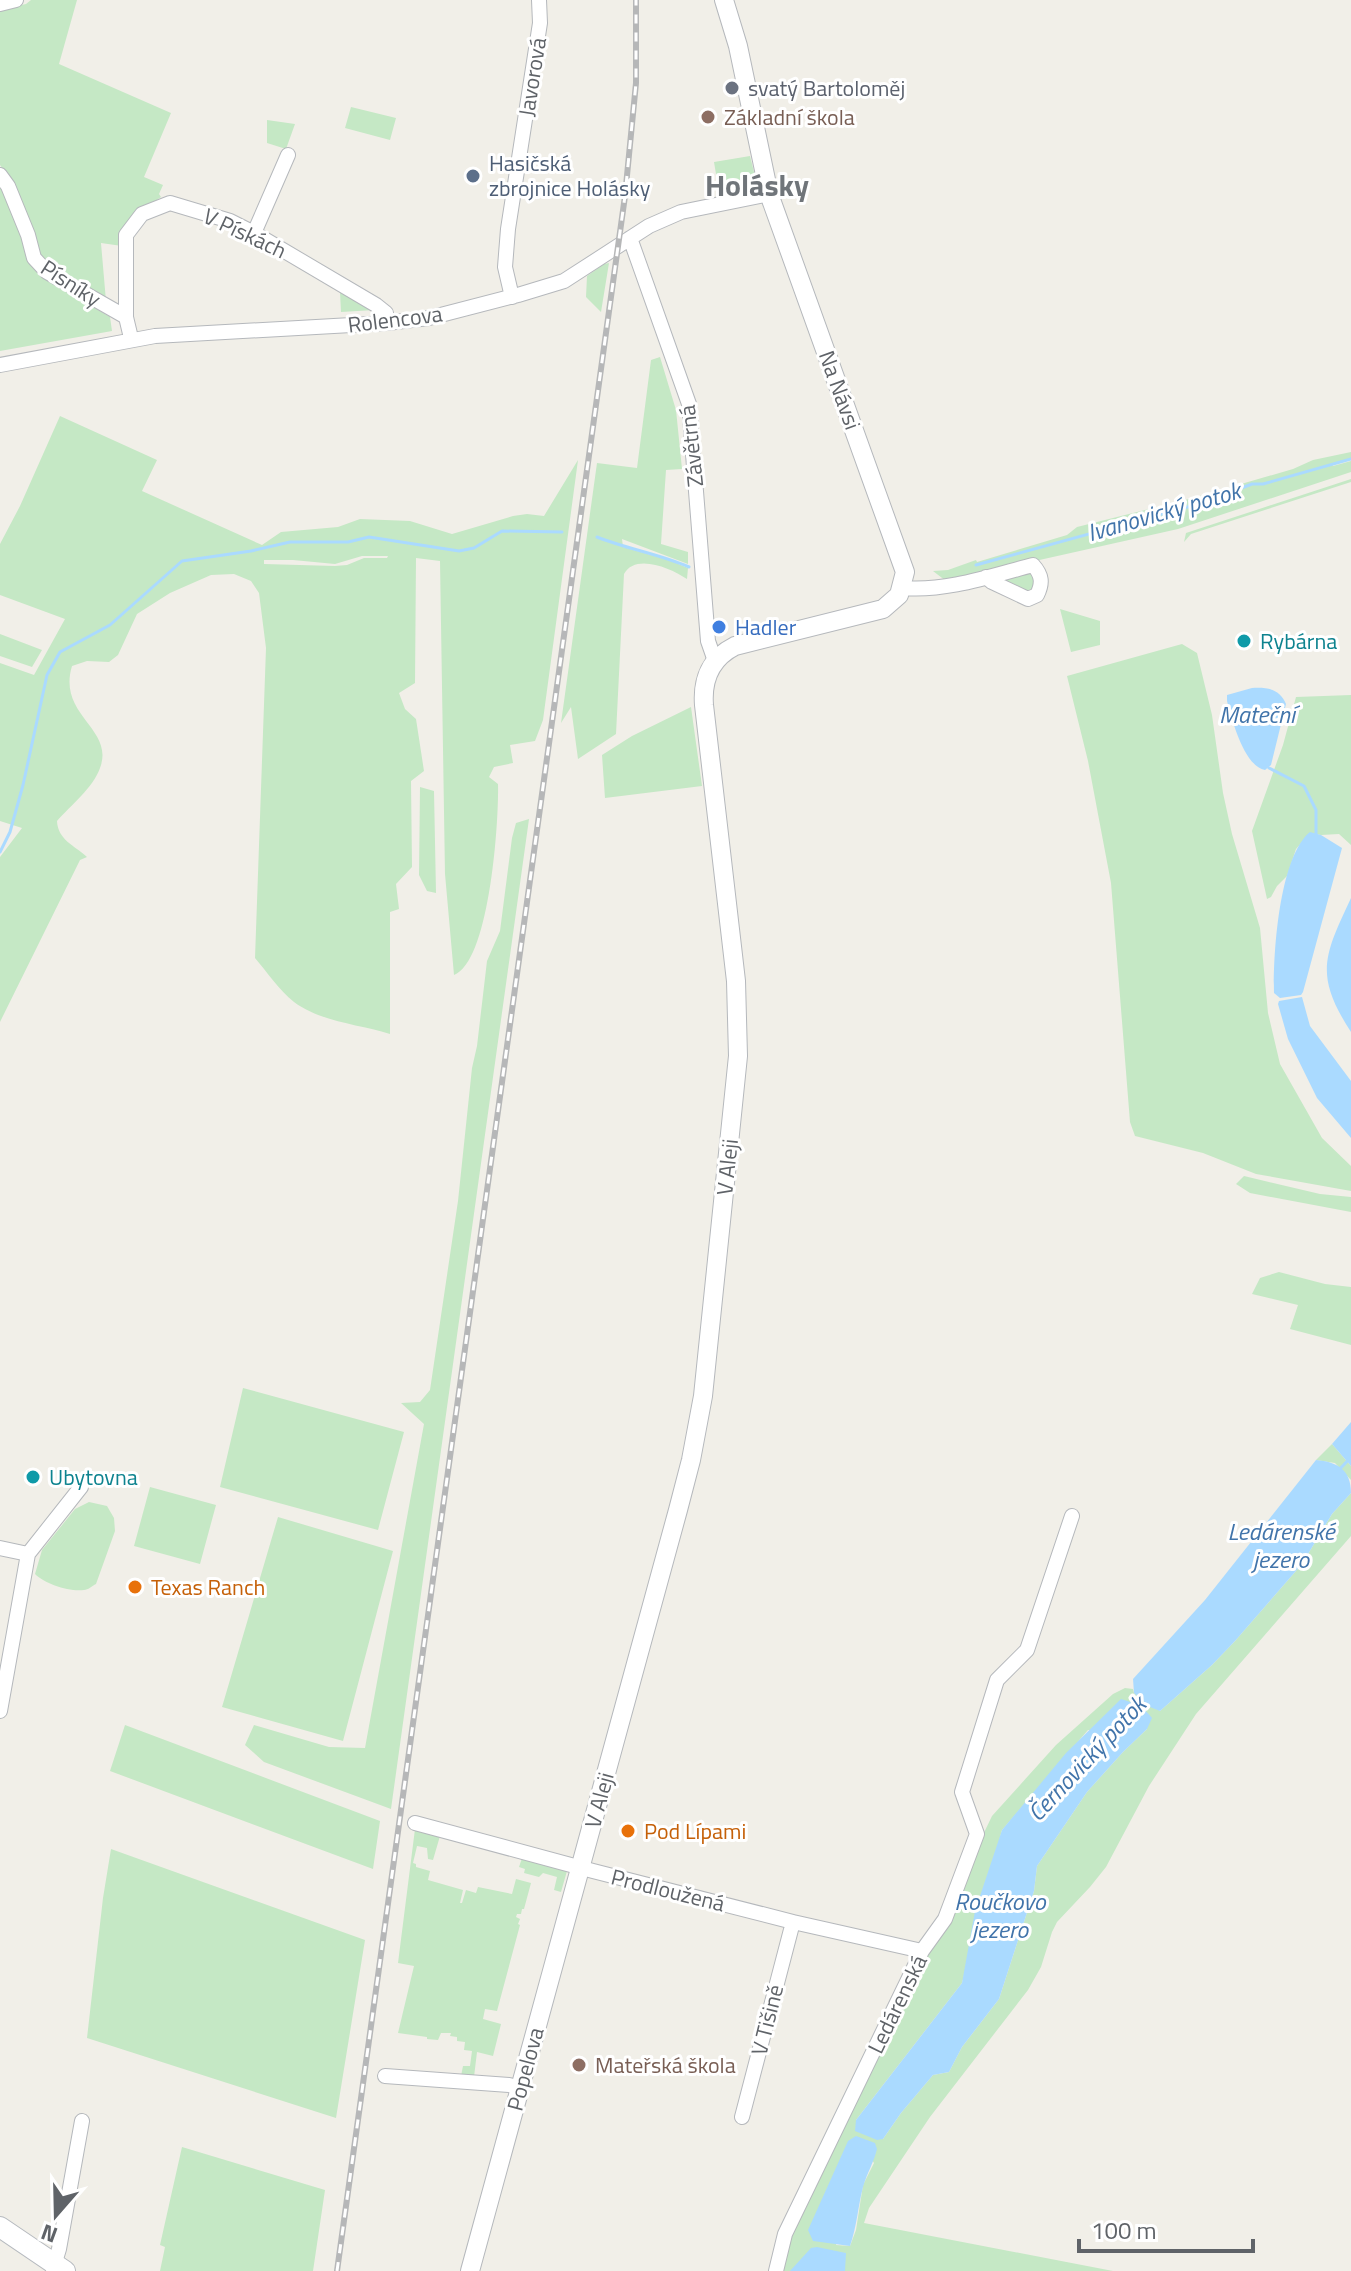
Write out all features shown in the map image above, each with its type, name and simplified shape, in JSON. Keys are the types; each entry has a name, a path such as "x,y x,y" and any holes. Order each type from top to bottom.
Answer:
{"main road":[{"path":"0,2227 58,2269"}],"street":[{"path":"0,4 16,0"},
{"name":"Javorová","path":"512,297 505,267 507,242 540,23 539,0"},
{"name":"Na Návsi","path":"724,0 735,36 769,194 900,556 905,572 902,588"},
{"path":"254,233 288,155"},
{"name":"Písníky","path":"0,175 8,186 34,258 47,272 126,317 131,338"},
{"name":"Rolencova","path":"0,365 131,338 429,318 564,281 649,226 693,208 769,194"},
{"name":"V Pískách","path":"126,317 126,235 142,214 170,203 230,221 254,233 376,305 386,313 387,323"},
{"name":"Závětrná","path":"630,238 689,404 708,641 715,661"},
{"path":"715,661 730,648 741,644 883,609 895,600 902,588 928,589 986,577"},
{"name":"V Aleji","path":"580,1868 682,1496 703,1396 739,1028 703,695 715,661"},
{"path":"0,1711 28,1554 81,1487"},
{"name":"Ledárenská","path":"776,2271 785,2234 922,1951 945,1919 977,1834 962,1792 997,1680 1027,1650 1072,1516"},
{"path":"0,1548 28,1554"},
{"name":"Prodloužená","path":"415,1823 793,1922 922,1951"},
{"name":"Popelova","path":"470,2271 580,1868"},
{"name":"V Tišině","path":"742,2117 793,1922"},
{"path":"385,2076 520,2088"},
{"path":"58,2269 82,2121"}],"green space":[{"path":"31,0 77,0 59,64 171,113 144,177 163,185 159,194 161,197 132,217 122,246 101,243 106,301 51,269 40,257 12,182 0,165 0,10"},
{"path":"351,107 396,118 390,140 345,128"},
{"path":"267,120 295,124 286,149 267,143"},
{"path":"750,156 755,176 753,184 746,188 744,182 718,186 714,162"},
{"path":"0,187 44,278 110,317 112,331 0,351"},
{"path":"609,263 601,312 586,297 587,276"},
{"path":"340,292 373,309 374,310 341,312"},
{"path":"660,357 676,410 682,469 666,470 661,544 688,552 688,564 622,539 623,547 688,568 687,579 663,567 645,563 636,564 624,574 616,734 578,759 571,707 561,723 597,463 637,468 651,360"},
{"path":"60,416 157,460 142,491 262,545 281,532 338,527 360,519 410,521 452,534 513,516 544,516 578,460 543,720 535,741 510,745 513,763 494,767 489,777 498,784 490,888 476,944 466,964 454,975 445,874 440,561 416,558 415,683 399,693 405,709 416,719 424,771 411,781 412,867 396,884 399,909 390,912 390,1034 305,1009 283,992 255,958 266,648 259,593 251,581 234,574 211,575 170,593 137,614 118,655 109,662 87,661 72,666 72,697 100,742 102,754 100,768 92,782 57,821 64,838 87,857 80,860 0,1022 0,857 22,828 0,821 0,663 34,675 65,619 0,595 0,544","holes":["362,556 388,556 364,558 335,566 264,564 264,560 335,564"]},
{"path":"1351,452 1351,458 1332,464 1351,461 1351,472 1178,529 946,581 933,571 977,562 1067,535 1077,527 1193,498 1293,469 1313,460"},
{"path":"1351,479 1351,482 1191,534 1184,542 1186,533"},
{"path":"1028,572 1036,578 1032,589 1023,592 1000,581"},
{"path":"1060,609 1100,621 1100,645 1071,652"},
{"path":"0,634 42,650 32,667 0,656"},
{"path":"1182,644 1197,653 1212,715 1232,834 1260,928 1268,1013 1280,1064 1322,1138 1351,1166 1351,1191 1256,1174 1203,1153 1135,1136 1130,1122 1111,883 1088,761 1067,676"},
{"path":"1351,695 1351,845 1339,834 1310,833 1296,849 1287,876 1267,899 1252,831 1283,745 1296,697"},
{"path":"691,707 702,786 605,798 602,755 632,736"},
{"path":"420,787 434,791 436,893 427,891 419,875"},
{"path":"529,819 391,1809 264,1762 245,1745 254,1725 329,1747 365,1748 424,1424 401,1403 420,1402 430,1390 458,1201 487,961 500,931 516,823"},
{"path":"1244,1176 1320,1194 1351,1197 1351,1212 1250,1193 1236,1184"},
{"path":"1279,1272 1351,1287 1351,1345 1290,1329 1298,1305 1252,1294 1260,1278"},
{"path":"243,1388 404,1432 378,1530 220,1487"},
{"path":"1332,1444 1351,1466 1351,1480 1335,1463 1316,1460"},
{"path":"150,1487 216,1505 200,1564 134,1546"},
{"path":"1351,1493 1351,1536 1196,1714 1149,1786 1106,1867 1057,1922 1041,1967 1028,1990 930,2117 869,2208 864,2223 1113,2271 779,2271 781,2255 992,1816 1056,1745 1113,1694 1125,1688 1133,1689 1134,1693 1160,1711 1212,1665 1302,1564 1332,1514","holes":["1147,1729 1087,1792 1037,1866 1034,1891 999,1999 962,2047 949,2072 933,2075 883,2139 856,2120 962,1983 1002,1830 1088,1730","856,2136 874,2163 863,2185 856,2230 850,2246 836,2245"]},
{"path":"89,1502 107,1506 114,1518 115,1531 96,1584 78,1590 45,1581 35,1574 42,1550 75,1509"},
{"path":"278,1517 393,1551 343,1741 222,1707"},
{"path":"125,1725 380,1821 373,1869 110,1771"},
{"path":"415,1829 440,1836 433,1860 428,1859 427,1848 417,1846 413,1863 430,1871 428,1880 463,1890 460,1903 466,1890 476,1893 478,1887 512,1894 516,1879 531,1883 524,1909 516,1917 520,1919 520,1925 497,2011 485,2009 483,2019 501,2024 493,2056 477,2052 474,2077 461,2076 463,2066 470,2066 472,2051 464,2050 465,2042 457,2041 457,2037 450,2036 451,2033 441,2033 438,2040 398,2033 414,1966 398,1963"},
{"path":"111,1849 365,1940 336,2118 87,2038"},
{"path":"522,1858 567,1871 561,1892 554,1890 557,1877 524,1873 525,1869 519,1867"},
{"path":"182,2147 325,2190 313,2271 160,2271 165,2247 160,2245"}],"water":[{"name":"Mateční","path":"1252,688 1272,690 1286,704 1271,765 1265,770 1258,767 1245,751 1227,701 1227,695"},
{"path":"1310,832 1342,848 1303,992 1280,998 1274,993 1274,976 1280,908 1291,862"},
{"path":"1351,898 1351,1032 1332,995 1327,965 1334,935"},
{"path":"1302,997 1310,1026 1351,1081 1351,1138 1317,1098 1288,1039 1279,1001"},
{"path":"1351,1422 1351,1466 1332,1444"},
{"name":"Ledárenské jezero","path":"1316,1460 1342,1469 1349,1478 1351,1493 1332,1514 1302,1564 1235,1641 1160,1711 1150,1707 1134,1693 1133,1679 1205,1600"},
{"name":"Roučkovo jezero","path":"1121,1699 1138,1706 1152,1718 1147,1729 1087,1792 1037,1866 1034,1891 999,1999 962,2047 949,2072 933,2075 883,2139 877,2140 855,2131 856,2120 962,1983 975,1911 1002,1830 1066,1753"},
{"path":"856,2136 875,2143 877,2149 863,2187 850,2246 813,2241 808,2230 848,2141"},
{"path":"811,2248 846,2253 845,2271 790,2271"}],"waterway":[{"name":"Ivanovický potok","path":"976,565 1202,503 1252,484 1263,484 1351,459"},
{"name":"Ivanovický potok","path":"0,852 10,832 23,785 47,675 60,652 110,625 182,561 290,542 348,542 369,537 459,551 474,548 502,531 562,532"},
{"name":"Ivanovický potok","path":"597,537 689,567"},
{"path":"1269,768 1304,786 1316,810 1316,836"},
{"name":"Černovický potok","path":"1338,1471 1351,1457"}],"railway":[{"path":"337,2271 625,196 636,83 636,0"}],"place":[{"name":"svatý Bartoloměj","path":"732,88"},
{"name":"Základní škola","path":"708,117"},
{"name":"Hasičská zbrojnice Holásky","path":"473,176"},
{"name":"Hadler","path":"719,627"},
{"name":"Rybárna","path":"1244,641"},
{"name":"Ubytovna","path":"33,1477"},
{"name":"Texas Ranch","path":"135,1587"},
{"name":"Pod Lípami","path":"628,1831"},
{"name":"Mateřská škola","path":"579,2065"}],"district":[{"name":"Holásky","path":"757,186"}]}
